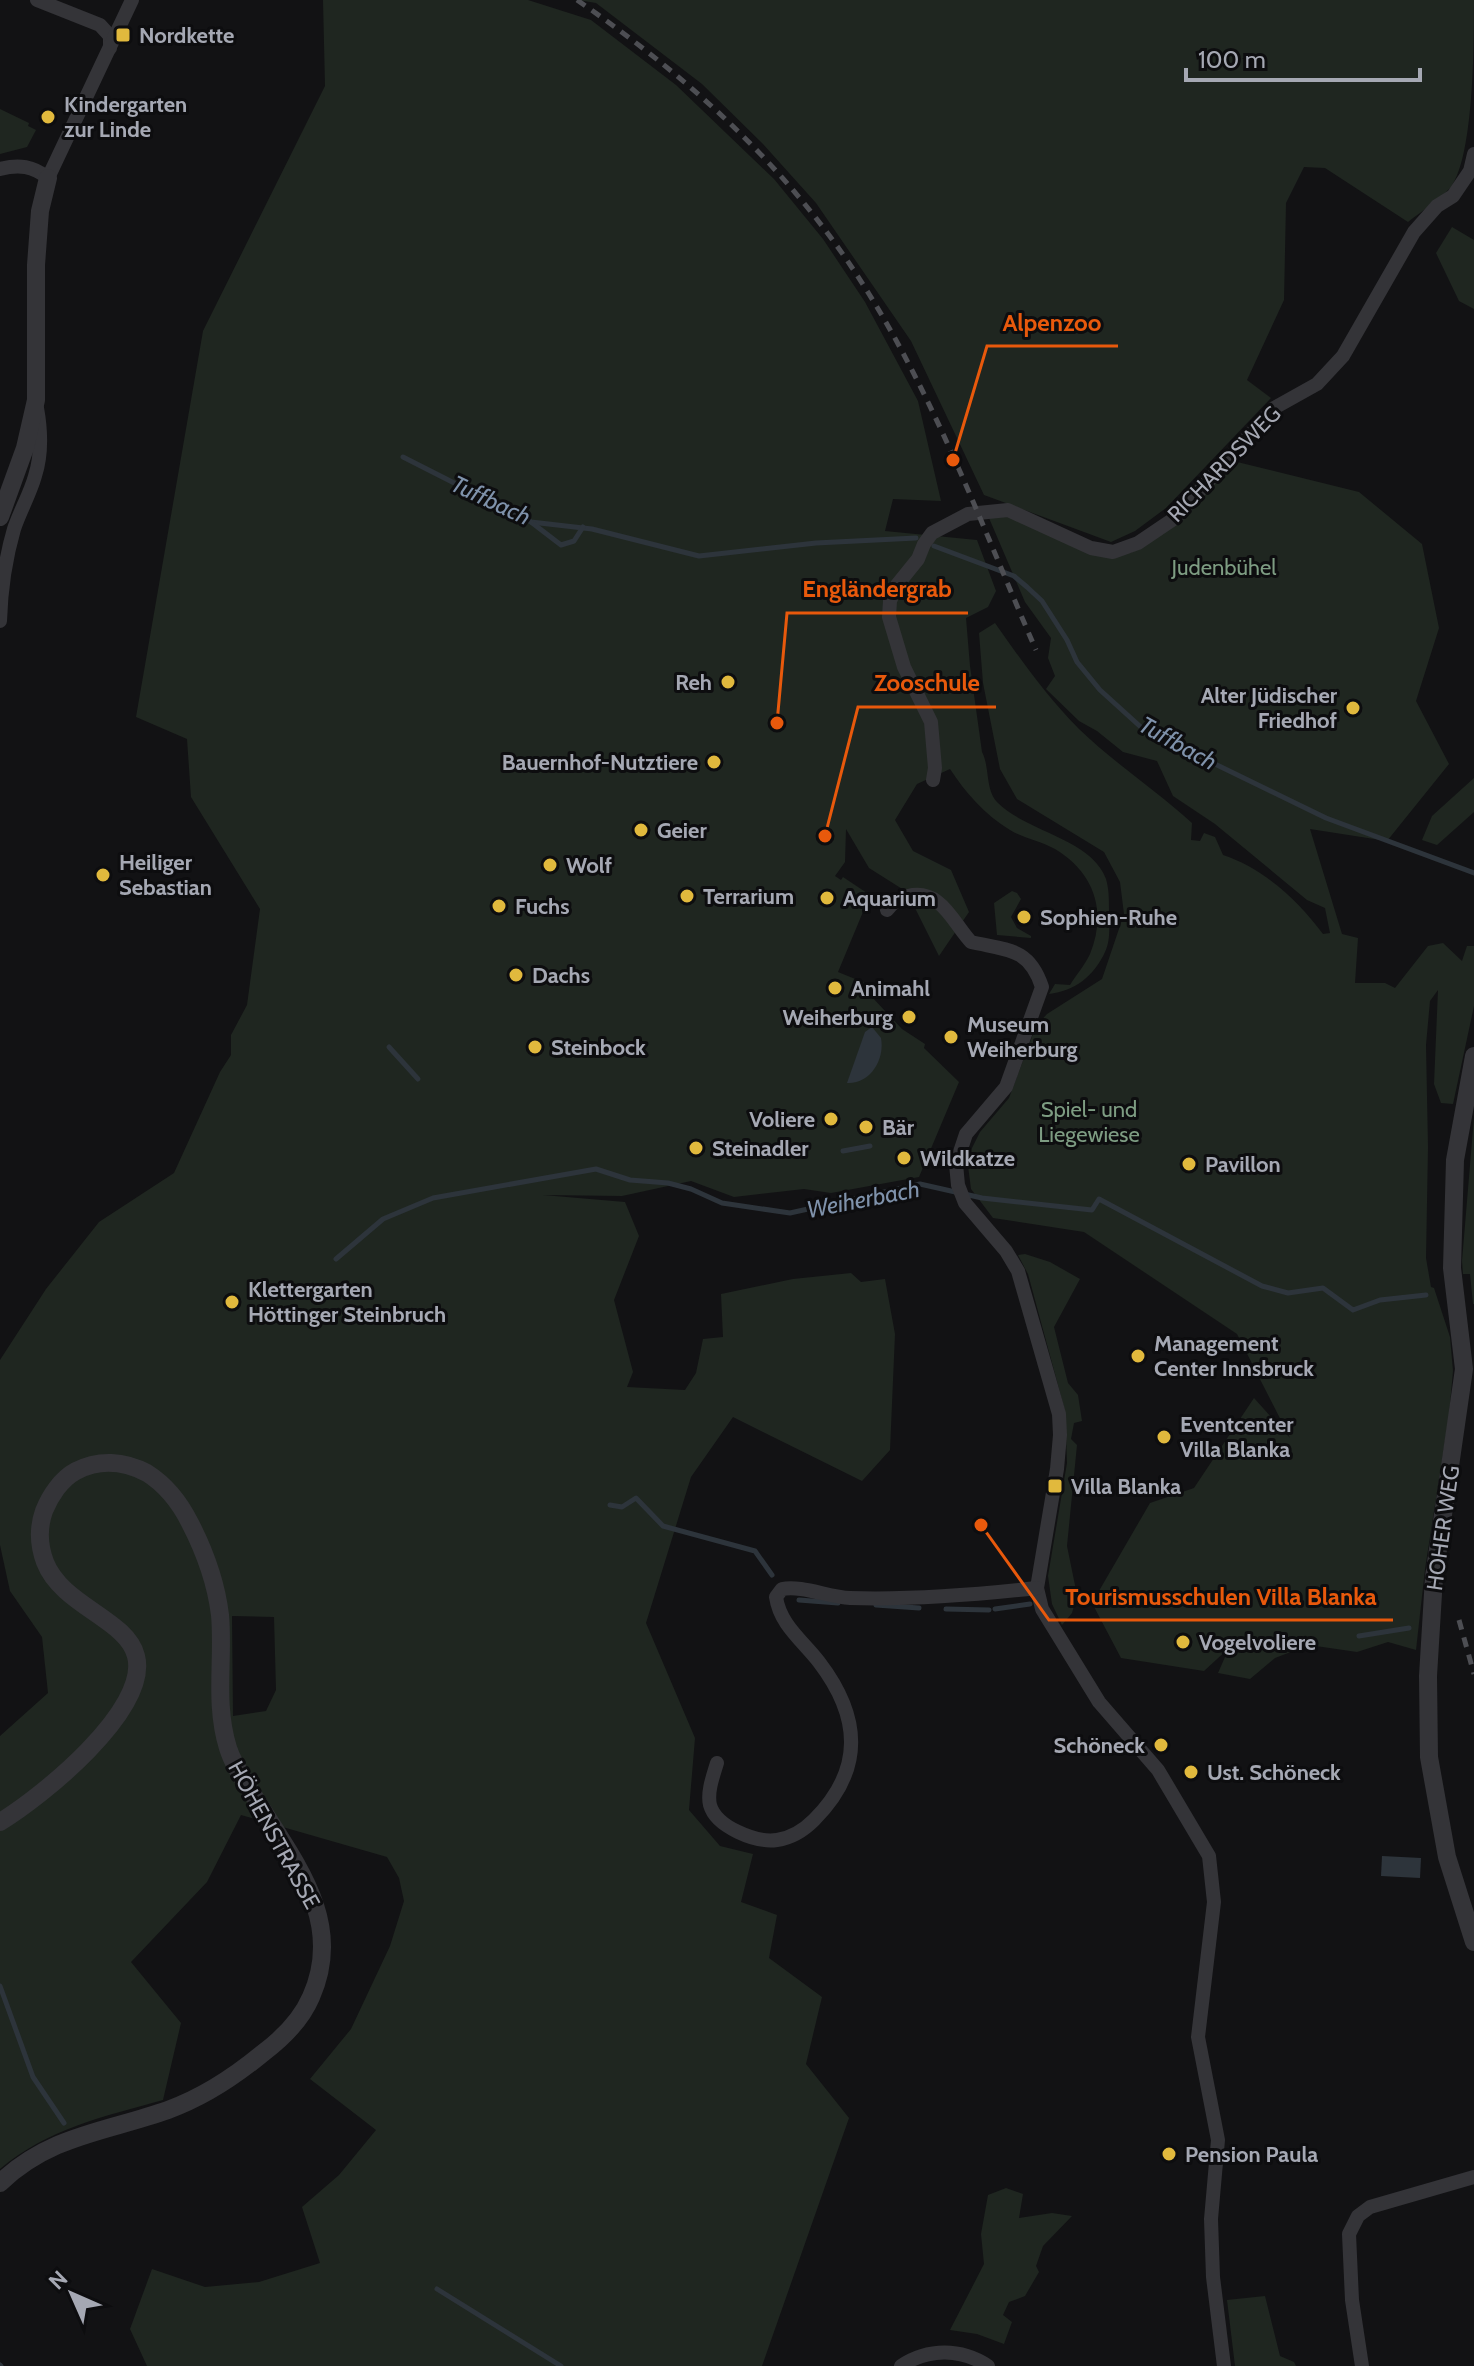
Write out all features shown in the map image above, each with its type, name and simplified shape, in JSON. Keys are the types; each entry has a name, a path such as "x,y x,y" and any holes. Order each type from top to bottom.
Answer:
{"street":[{"path":"37,0 100,25 110,36 110,48"},
{"path":"0,621 2,579 16,524 36,475 41,432 36,400 36,265 40,211 48,178 132,0"},
{"name":"RICHARDSWEG","path":"933,780 935,768 931,722 904,667 889,617 890,601 897,585 918,559 932,533 968,514 1008,510 1091,548 1113,552 1138,543 1175,518 1274,408 1317,384 1343,356 1414,232 1437,206 1453,196 1470,171 1474,154"},
{"path":"0,169 24,166 48,178"},
{"path":"0,517 25,448 36,400"},
{"path":"887,910 897,900 918,894 926,896 948,911 971,942 1014,951 1025,958 1034,968 1042,987 1006,1087 966,1134 955,1173 965,1203 1006,1251 1018,1271 1059,1414 1057,1469 1037,1588 1042,1609 1099,1702 1158,1770 1209,1856 1214,1902 1198,2037 1218,2140 1211,2219 1213,2277 1224,2366"},
{"name":"HOHER WEG","path":"1474,1056 1455,1160 1452,1268 1464,1369 1434,1577 1428,1676 1429,1757 1447,1857 1474,1942"},
{"name":"HÖHENSTRASSE","path":"0,1822 76,1763 111,1722 134,1684 137,1658 132,1645 55,1581 44,1559 40,1538 42,1518 51,1496 72,1472 101,1463 131,1466 154,1478 176,1499 204,1553 220,1616 220,1717 229,1751 312,1897 324,1938 321,1968 307,2005 293,2026 224,2083 167,2111 63,2141 35,2156 0,2183"},
{"path":"717,1763 710,1792 713,1812 738,1831 769,1840 790,1836 809,1825 842,1787 847,1775 851,1746 843,1704 819,1662 780,1614 776,1597 782,1589 793,1588 845,1598 926,1599 1037,1588"},
{"path":"1362,2366 1352,2300 1349,2234 1358,2216 1370,2207 1474,2177"},
{"path":"901,2366 919,2356 946,2352 967,2356 988,2366"}],"green space":[{"path":"323,0 528,0 591,20 676,85 774,179 823,239 865,302 918,401 941,501 893,499 885,531 977,540 996,591 988,607 966,618 982,752 994,798 1010,813 1087,854 1099,865 1108,887 1109,937 1101,961 1083,981 1067,990 1049,994 1055,984 1070,985 1090,954 1095,938 1097,909 1088,882 1069,859 1055,849 1015,833 992,817 950,769 917,784 895,820 913,851 951,870 969,912 939,956 907,892 869,868 846,829 845,862 835,876 841,880 843,877 870,895 838,972 865,983 862,991 871,996 902,1029 925,1044 924,1048 959,1082 919,1177 831,1193 804,1189 734,1197 691,1181 622,1196 543,1195 625,1202 639,1236 614,1300 633,1372 627,1387 685,1390 696,1373 703,1339 723,1337 721,1294 793,1279 851,1273 861,1282 885,1279 895,1334 890,1450 862,1481 733,1417 691,1477 646,1623 695,1738 689,1810 720,1846 753,1854 741,1902 777,1915 769,1958 822,1997 806,2064 849,2118 762,2366 147,2366 130,2329 152,2269 205,2287 259,2282 320,2263 302,2207 339,2175 376,2130 310,2079 351,2029 390,1946 404,1901 399,1878 387,1857 241,1815 207,1882 131,1962 181,2023 163,2100 98,2118 57,2134 18,2155 0,2169 0,1736 48,1693 42,1637 10,1591 0,1545 0,1360 46,1289 99,1222 174,1173 220,1072 231,1055 231,1035 247,1005 260,909 191,797 187,739 136,717 203,331 325,86","holes":["232,1616 274,1617 276,1690 266,1711 233,1716"]},
{"path":"578,0 1474,0 1468,125 1459,172 1451,187 1408,222 1325,168 1304,167 1286,203 1284,300 1247,380 1271,398 1166,508 1135,531 1111,542 984,495 911,341 816,203 763,144 702,84 596,3"},
{"path":"0,109 29,123 28,126 36,130 27,147 0,154"},
{"path":"1452,227 1474,240 1474,309 1459,301 1436,253"},
{"path":"1229,460 1359,492 1422,544 1439,628 1416,701 1449,764 1387,841 1310,829 1342,934 1358,938 1355,983 1385,983 1395,988 1428,946 1443,943 1462,961 1467,946 1474,946 1474,1006 1453,1104 1441,1103 1434,1084 1438,990 1430,1001 1426,1045 1426,1258 1431,1287 1434,1288 1450,1337 1453,1371 1416,1650 1388,1642 1357,1652 1309,1645 1275,1658 1250,1679 1218,1673 1229,1648 1204,1671 1121,1658 1092,1603 1150,1503 1194,1488 1254,1398 1290,1438 1237,1334 1084,1232 993,1218 971,1189 967,1158 980,1132 1009,1098 1036,1026 1047,1014 1102,979 1124,914 1120,882 1104,852 1017,799 1000,769 983,683 979,633 995,623 1067,717 1192,823 1191,840 1200,841 1204,833 1215,837 1223,855 1266,877 1291,897 1323,934 1330,933 1325,908 1307,900 1215,824 1173,796 1157,761 1123,752 1079,721 1046,689 1055,676 1048,658 1051,638 1025,602 989,518 1007,515 1069,543 1131,553"},
{"path":"1474,778 1474,812 1437,845 1422,840 1432,816"},
{"path":"1012,891 1021,899 1011,917 1017,928 1031,938 997,935 994,903"},
{"path":"1474,1117 1473,1304 1470,1274 1463,1274 1462,1261"},
{"path":"1025,1254 1050,1262 1080,1279 1054,1327 1068,1383 1078,1395 1082,1421 1074,1423 1071,1439 1077,1445 1067,1546 1077,1595 1072,1613 1062,1625 1052,1604 1048,1576 1067,1463 1065,1411 1028,1274 1018,1255"},
{"path":"1006,2188 1023,2194 1019,2218 1052,2213 1072,2216 1043,2246 1036,2266 1039,2272 1025,2296 1009,2302 1003,2315 1012,2322 1004,2344 977,2334 950,2330 984,2264 981,2234 988,2195"},
{"path":"1265,2296 1280,2356 1296,2366 1235,2366 1227,2300"}],"shaded area":[{"path":"872,1027 881,1038 878,1062 869,1075 847,1083 865,1032"},
{"path":"1382,1856 1421,1858 1420,1878 1381,1876"}],"waterway":[{"name":"Tuffbach","path":"403,457 531,522 592,529 699,556 816,543 916,538"},
{"path":"531,522 561,545 574,541 583,527"},
{"name":"Tuffbach","path":"934,546 1014,576 1027,587 1042,601 1077,662 1100,690 1143,729 1326,818 1474,873"},
{"path":"389,1047 418,1079"},
{"path":"843,1151 870,1146"},
{"name":"Weiherbach","path":"336,1259 383,1219 433,1198 596,1169 630,1180 668,1183 691,1189 722,1203 790,1213 920,1184 982,1198 1092,1210 1099,1199 1262,1286 1288,1293 1323,1288 1353,1310 1380,1300 1426,1295"},
{"path":"610,1505 622,1507 636,1498 663,1526 755,1551 772,1575"},
{"path":"799,1600 838,1603"},
{"path":"995,1609 1030,1604"},
{"path":"876,1605 919,1608"},
{"path":"946,1609 989,1610"},
{"path":"1359,1636 1409,1628"},
{"path":"0,1986 33,2077 64,2123"},
{"path":"437,2289 561,2366"}],"railway":[{"path":"577,0 661,63 739,132 775,169 840,250 894,336 917,380 959,469 1036,650"},
{"path":"1459,1620 1474,1674"}],"place":[{"name":"Nordkette","path":"123,35"},
{"name":"Kindergarten zur Linde","path":"48,117"},
{"name":"Alpenzoo","path":"953,460"},
{"name":"Reh","path":"728,682"},
{"name":"Alter Jüdischer Friedhof","path":"1353,708"},
{"name":"Engländergrab","path":"777,723"},
{"name":"Bauernhof-Nutztiere","path":"714,762"},
{"name":"Geier","path":"641,830"},
{"name":"Zooschule","path":"825,836"},
{"name":"Wolf","path":"550,865"},
{"name":"Heiliger Sebastian","path":"103,875"},
{"name":"Terrarium","path":"687,896"},
{"name":"Aquarium","path":"827,898"},
{"name":"Fuchs","path":"499,906"},
{"name":"Sophien-Ruhe","path":"1024,917"},
{"name":"Dachs","path":"516,975"},
{"name":"Animahl","path":"835,988"},
{"name":"Weiherburg","path":"909,1017"},
{"name":"Museum Weiherburg","path":"951,1037"},
{"name":"Steinbock","path":"535,1047"},
{"name":"Voliere","path":"831,1119"},
{"name":"Bär","path":"866,1127"},
{"name":"Steinadler","path":"696,1148"},
{"name":"Wildkatze","path":"904,1158"},
{"name":"Pavillon","path":"1189,1164"},
{"name":"Klettergarten Höttinger Steinbruch","path":"232,1302"},
{"name":"Management Center Innsbruck","path":"1138,1356"},
{"name":"Eventcenter Villa Blanka","path":"1164,1437"},
{"name":"Villa Blanka","path":"1055,1486"},
{"name":"Tourismusschulen Villa Blanka","path":"981,1525"},
{"name":"Vogelvoliere","path":"1183,1642"},
{"name":"Schöneck","path":"1161,1745"},
{"name":"Ust. Schöneck","path":"1191,1772"},
{"name":"Pension Paula","path":"1169,2154"}],"park label":[{"name":"Judenbühel","path":"1224,567"},
{"name":"Spiel- und Liegewiese","path":"1089,1122"}]}
